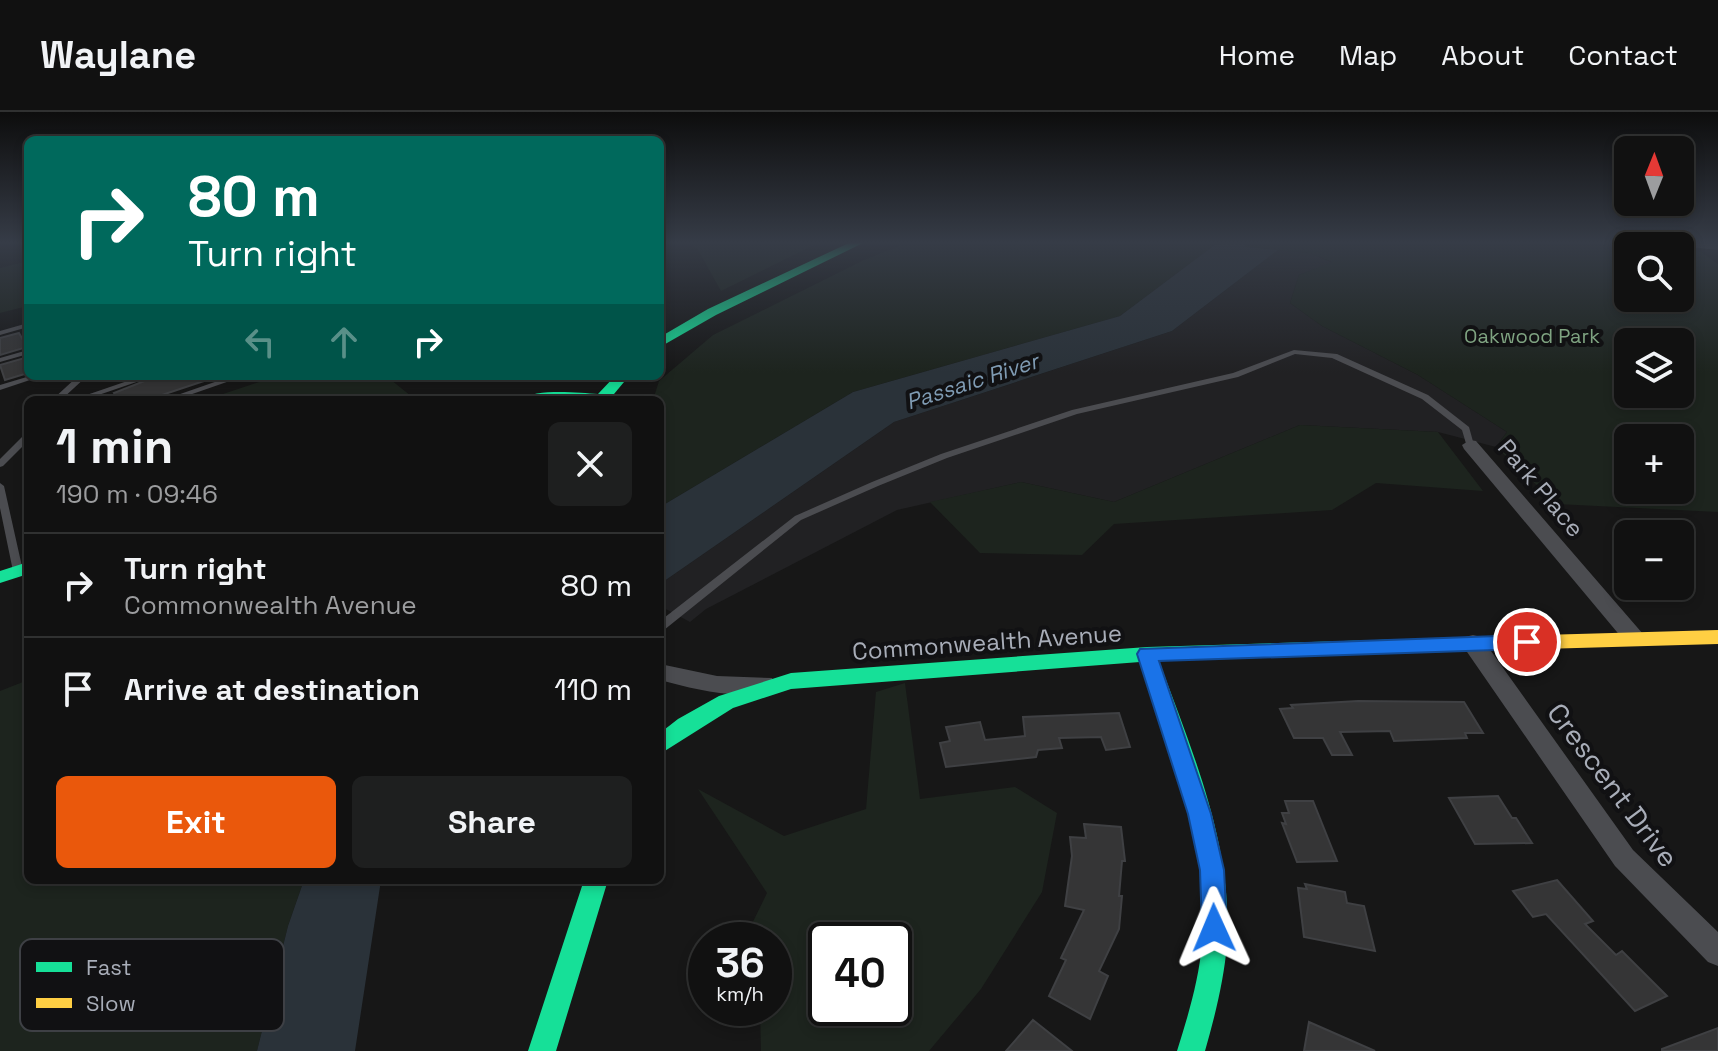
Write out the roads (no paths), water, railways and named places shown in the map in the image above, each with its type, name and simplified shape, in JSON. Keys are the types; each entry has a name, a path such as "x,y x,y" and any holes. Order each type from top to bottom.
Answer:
{"street":[{"path":"664,341 712,312 767,286"},
{"path":"535,396 573,380"},
{"path":"604,396 618,380"},
{"name":"Park Place","path":"1470,445 1635,639"},
{"name":"Commonwealth Avenue","path":"664,742 685,725 726,702 791,681 1147,654 1718,637"},
{"name":"Crescent Drive","path":"1473,643 1624,858 1718,952"},
{"path":"1147,654 1200,814 1212,870 1216,910 1208,994 1191,1051"},
{"path":"664,673 717,685 791,681"},
{"path":"542,1051 595,884"}],"lane":[{"path":"0,333 24,326"},
{"path":"664,624 798,518 875,484 944,456 1075,412 1235,375 1294,352 1334,356 1425,397 1466,429 1470,445"},
{"path":"0,360 24,353"},
{"path":"0,388 25,380"},
{"path":"60,396 78,380"},
{"path":"88,396 138,380"},
{"path":"179,396 228,380"},
{"path":"0,464 24,447"},
{"path":"0,486 15,572"}],"water":[{"name":"Passaic River","path":"1160,286 1231,286 1172,331 894,422 664,581 664,505 853,392 1120,316"},
{"path":"303,884 380,884 355,1051 257,1051 262,1031 284,1031 284,942"}],"park label":[{"name":"Oakwood Park","path":"1532,336"}]}
